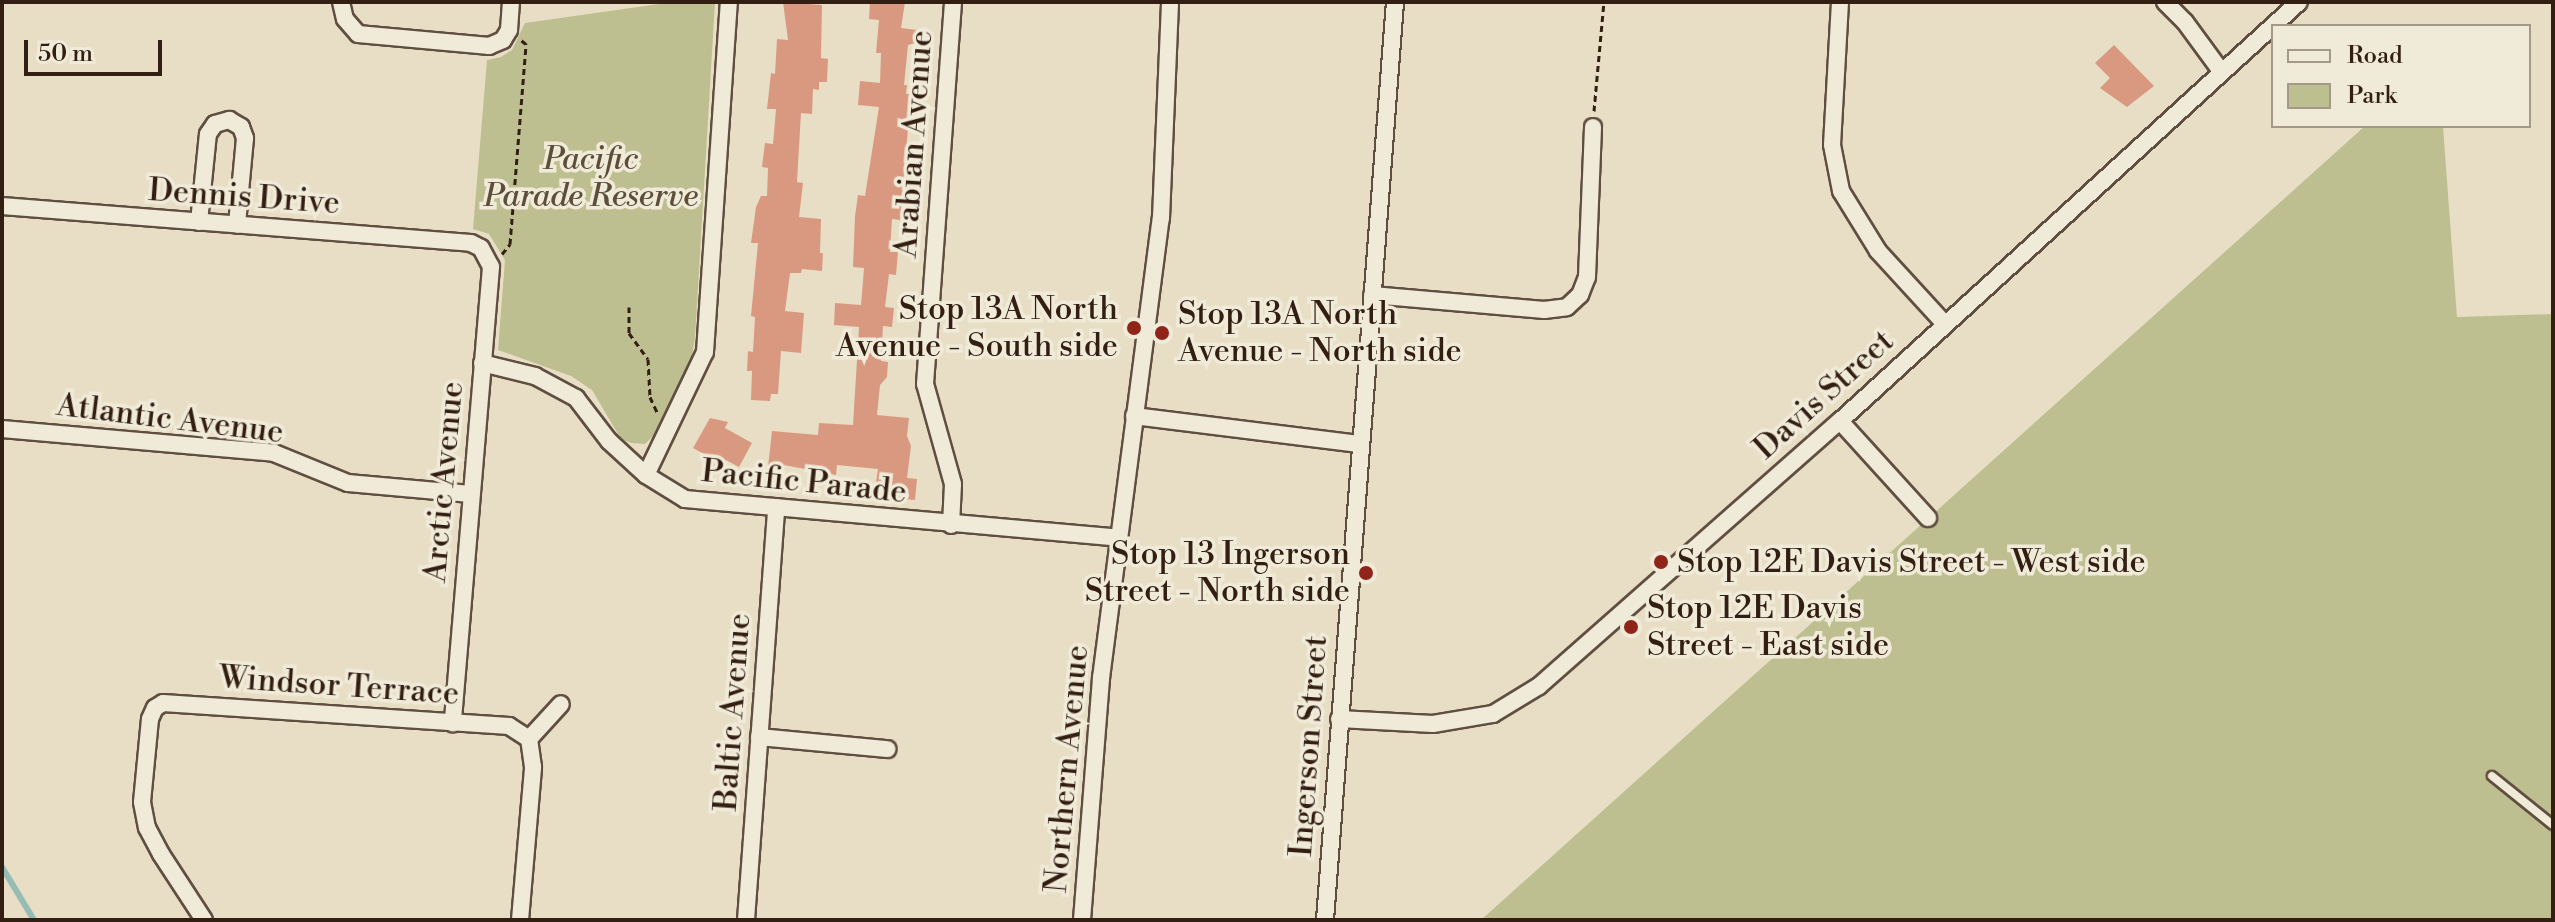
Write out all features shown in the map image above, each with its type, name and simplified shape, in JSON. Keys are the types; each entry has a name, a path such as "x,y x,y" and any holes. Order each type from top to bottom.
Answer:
{"street":[{"path":"341,2 345,19 358,34 489,46 503,40 509,30 511,2"},
{"path":"646,475 705,352 729,2"},
{"name":"Arabian Avenue","path":"951,525 953,484 925,384 953,2"},
{"name":"Northern Avenue","path":"1082,920 1101,678 1161,218 1170,2"},
{"name":"Ingerson Street","path":"1325,920 1395,2"},
{"path":"1840,2 1832,145 1841,191 1878,251 1944,323"},
{"path":"2165,2 2185,22 2221,71"},
{"name":"Davis Street","path":"2274,24 2299,2"},
{"name":"Davis Street","path":"1339,719 1433,724 1493,714 1539,686 1840,421 2271,27"},
{"path":"199,222 208,134 215,124 229,120 241,127 245,138 237,225"},
{"path":"1372,295 1544,310 1567,307 1580,295 1587,277 1593,127"},
{"name":"Dennis Drive","path":"2,206 471,243 481,248 491,267"},
{"name":"Arctic Avenue","path":"453,723 491,267"},
{"name":"Pacific Parade","path":"482,363 535,376 576,398 609,441 646,475 685,499 1119,538"},
{"path":"1134,416 1359,444"},
{"path":"1840,421 1928,518"},
{"name":"Atlantic Avenue","path":"2,429 274,453 348,483 471,494"},
{"name":"Baltic Avenue","path":"746,920 776,507"},
{"name":"Windsor Terrace","path":"204,920 147,828 142,802 150,719 155,708 174,702 509,726 529,739"},
{"path":"520,920 533,767 529,739 561,704"},
{"path":"759,737 887,749"}],"lane":[{"path":"2492,776 2553,825"}],"path":[{"path":"1593,127 1604,2"},
{"path":"491,267 510,244 526,44 509,30"},
{"path":"629,307 629,333 648,359 650,397 656,411 670,426"}],"green space":[{"name":"Pacific Parade Reserve","path":"673,2 715,2 695,338 689,372 656,433 645,444 631,443 621,439 592,390 571,376 498,350 505,260 489,234 473,229 487,60 501,57 512,50 525,23"},
{"path":"2363,128 2443,128 2457,317 2553,314 2553,920 1481,920"}],"building":[{"path":"783,2 822,5 821,58 828,59 827,82 819,82 819,90 813,89 812,114 801,113 797,182 803,183 799,217 821,219 822,271 802,269 801,273 790,273 785,311 804,313 801,353 781,351 778,394 771,394 770,401 751,400 752,371 747,371 748,351 753,352 755,317 751,316 758,243 751,243 756,207 761,196 767,196 768,168 762,167 765,143 773,144 776,109 767,109 771,73 775,74 777,39 788,40"},
{"path":"870,2 905,2 901,28 917,30 915,43 908,45 904,85 907,85 906,94 911,94 900,220 892,219 890,252 898,252 896,275 889,274 885,307 894,308 892,327 883,326 881,361 888,362 887,377 880,385 877,415 909,418 907,436 911,446 907,478 917,479 915,500 874,496 878,469 837,465 836,475 784,465 783,470 768,467 772,431 818,435 819,423 853,425 859,327 834,325 835,303 861,305 864,268 853,267 855,216 858,195 865,196 879,107 858,105 860,81 880,83 881,53 876,53 879,20 869,19"},
{"path":"2114,45 2154,86 2127,107 2100,88 2110,78 2095,63"},
{"path":"710,418 728,422 725,428 752,443 739,467 726,460 721,471 702,460 704,454 693,448"}],"waterway":[{"path":"2,867 34,920"}],"place":[{"name":"Stop 13A North Avenue - South side","path":"1134,328"},
{"name":"Stop 13A North Avenue - North side","path":"1162,333"},
{"name":"Stop 12E Davis Street - West side","path":"1661,562"},
{"name":"Stop 13 Ingerson Street - North side","path":"1366,573"},
{"name":"Stop 12E Davis Street - East side","path":"1631,627"}]}
